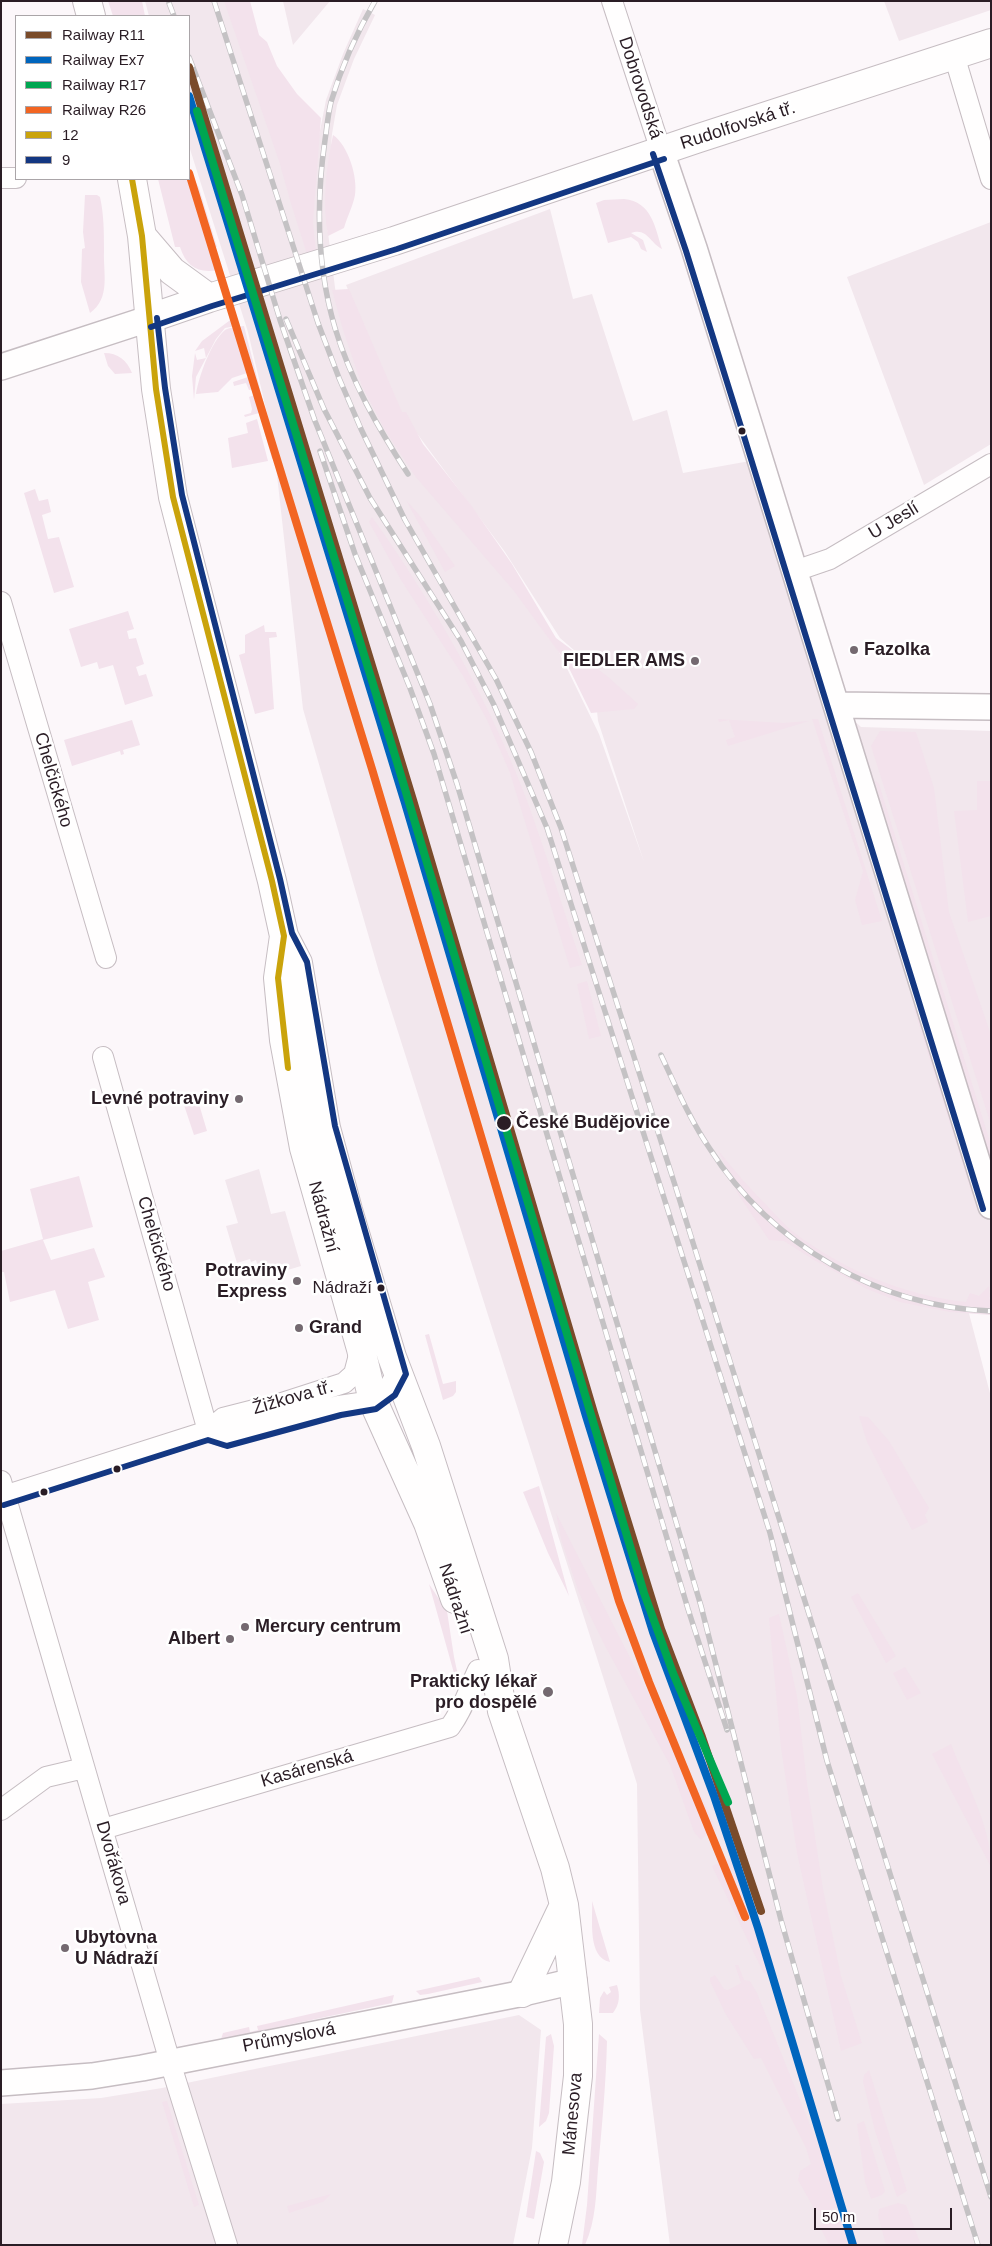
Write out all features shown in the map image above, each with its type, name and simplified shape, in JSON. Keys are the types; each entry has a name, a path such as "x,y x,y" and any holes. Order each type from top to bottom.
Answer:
{"main road":[{"path":"87,1 91,15"},
{"name":"Rudolfovská tř.","path":"148,319 209,298 394,241 991,43"},
{"name":"Nádražní","path":"132,180 142,236 148,319 156,389 173,497 272,880 284,936 298,963 326,1128 376,1309 397,1372 426,1446 494,1659 502,1711 555,1868 564,1905 574,1981"},
{"path":"142,236 172,272 209,298"},
{"name":"Nádražní","path":"284,936 278,978 288,1068 304,1148 361,1349 373,1401 412,1485 441,1558 478,1670 502,1711"},
{"path":"522,1993 564,1905"},
{"name":"Mánesova","path":"553,2245 566,2182 578,2076 578,2040 574,1981"}],"street":[{"name":"Dobrovodská","path":"612,1 694,248 991,1206"},
{"path":"954,55 991,179"},
{"path":"1,178 15,178"},
{"name":"Rudolfovská tř.","path":"1,366 148,319"},
{"name":"U Jeslí","path":"795,571 830,559 991,464"},
{"name":"Chelčického","path":"1,602 106,958"},
{"path":"837,705 991,708"},
{"name":"Chelčického","path":"103,1057 208,1431"},
{"name":"Žižkova tř.","path":"3,1491 208,1431 223,1418 282,1403 344,1383 354,1374 361,1349"},
{"path":"373,1401 388,1388 397,1372"},
{"name":"Žižkova tř.","path":"208,1431 226,1437 339,1406 373,1401"},
{"name":"Dvořákova","path":"3,1491 170,2062 227,2245"},
{"name":"Kasárenská","path":"103,1829 450,1727 462,1710 468,1690 478,1670"},
{"path":"1,1810 46,1777 84,1768"},
{"name":"Průmyslová","path":"1,2083 100,2074 170,2062 522,1993 574,1981"}],"shaded area":[{"path":"108,1 142,1 145,15 113,15"},
{"path":"145,1 236,1 311,177 326,100 343,54 363,9 375,15 354,59 337,105 332,134 327,225 337,303 357,365 558,650 599,734 644,862 598,721 597,711 635,703 560,638 505,552 401,412 346,285 550,209 573,299 592,294 633,421 667,410 683,473 761,459 837,705 861,727 991,731 991,1297 966,1302 991,1397 991,2245 670,2245 640,2010 637,1784 379,972 303,709 273,439 248,332 190,149 190,15 149,15"},
{"path":"224,1 250,1 259,35 267,42 277,66 297,94 321,118 313,222 318,272 313,273 279,161"},
{"path":"283,1 330,1 293,45"},
{"path":"884,1 991,1 991,10 899,41"},
{"path":"333,135 343,146 351,162 356,188 344,228 328,236 325,210 326,185"},
{"path":"190,171 199,188 217,247 211,249 218,270 204,271 194,267 189,264 180,247 175,247 158,180 190,180"},
{"path":"85,195 97,195 100,197 104,231 105,276 103,293 97,307 90,313 81,282 82,249 85,248 83,232"},
{"path":"624,199 641,205 646,210 654,224 662,249 641,232 631,233 643,240 647,252 641,249 638,242 631,237 608,243 596,203 604,200"},
{"path":"991,222 991,444 924,485 847,277"},
{"path":"349,289 402,412 406,412 423,444 471,505 512,564 556,638 607,676 638,704 634,709 591,713 566,662 514,591 415,476 385,430 362,386 332,290"},
{"path":"233,318 236,326 225,328 216,339 206,358 204,348 195,351 202,341"},
{"path":"244,326 273,440 275,459 272,459 259,413 245,417 244,415 251,413 249,397 257,394 255,389 249,390 246,383 234,386 233,382 248,377 247,373 232,378 218,392 196,394 206,360 220,335 227,329"},
{"path":"104,353 114,354 121,358 132,373 115,374 108,366"},
{"path":"195,353 197,360 206,358 196,377 194,400 192,376"},
{"path":"257,419 268,461 232,468 228,438 248,433 246,423"},
{"path":"35,489 39,501 48,499 51,512 42,515 48,539 59,537 74,587 54,593 24,493"},
{"path":"406,500 420,516 455,566 445,572"},
{"path":"372,517 439,620 498,730 529,806 582,965 570,968 510,773 487,720 463,676 401,580 369,522"},
{"path":"128,611 134,629 127,631 129,639 136,638 144,664 136,667 139,676 146,674 153,696 125,705 113,665 99,669 97,662 81,667 69,629"},
{"path":"264,625 265,632 276,632 277,637 269,638 274,709 255,714 239,655 245,653 245,635"},
{"path":"718,719 784,723 809,721 728,746 726,740 735,737 729,720 719,722"},
{"path":"812,719 818,719 882,921 862,925 855,900 863,871"},
{"path":"132,720 140,745 123,750 124,754 121,755 120,751 72,766 64,740"},
{"path":"880,731 916,732 934,788 949,912 991,1035 991,1125 871,746"},
{"path":"874,779 879,784 991,1145 991,1162"},
{"path":"977,781 991,781 991,916 968,922 954,811 977,810"},
{"path":"587,981 601,1036 589,1039 577,984"},
{"path":"913,1006 919,1010 974,1186 972,1194"},
{"path":"196,1094 207,1131 194,1135 182,1099"},
{"path":"718,1150 730,1166 789,1229 832,1258 897,1287 943,1299 966,1302 970,1293 979,1296 989,1286 991,1315 950,1312 900,1302 867,1289 784,1241 769,1240 738,1194"},
{"path":"259,1169 271,1214 285,1211 301,1266 261,1278 256,1260 251,1262 250,1259 237,1263 226,1226 238,1223 225,1180"},
{"path":"79,1176 93,1227 43,1240 51,1260 94,1248 105,1277 88,1282 99,1320 68,1329 55,1290 10,1302 4,1272 1,1272 1,1251 43,1239 30,1189"},
{"path":"429,1334 443,1384 456,1381 456,1392 453,1396 443,1400 425,1335"},
{"path":"859,1416 868,1417 889,1441 929,1508 925,1515 928,1522 912,1530 867,1442"},
{"path":"539,1486 569,1596 548,1553 523,1492"},
{"path":"556,1513 708,1810 717,1831 710,1831 701,1840 694,1832 670,1765 604,1644 579,1593 561,1539"},
{"path":"429,1584 447,1611 459,1680 459,1691"},
{"path":"858,1593 896,1656 886,1663 851,1597"},
{"path":"779,1614 797,1696 807,1783 823,1889 841,1976 862,2043 841,2051 797,1853 781,1748 769,1618"},
{"path":"905,1667 921,1693 907,1700 893,1673"},
{"path":"951,1744 977,1804 987,1836 991,1867 932,1754"},
{"path":"731,1858 771,1977 763,1972 712,1866"},
{"path":"592,1901 610,1962 603,1959 594,1946"},
{"path":"735,1965 738,1965 744,1980 750,1981 757,1993 821,2152 839,2207 826,2211 815,2210 798,2180 800,2171 811,2164 806,2148 761,2058 754,2059 725,2013 710,1981 710,1978 715,1975 724,1989 728,1990 741,1983"},
{"path":"479,1977 482,1982 428,1994 420,1995 416,1991"},
{"path":"617,1985 619,1999 615,2010 613,2013 599,2013 600,1998 604,1991 607,1995 611,1992 609,1987"},
{"path":"394,1995 392,2003 221,2039 223,2033 249,2027 250,2032 258,2030 257,2026"},
{"path":"519,2015 541,2030 532,2148 513,2245 1,2245 1,2104 101,2098 162,2088"},
{"path":"551,2034 554,2046 549,2113 546,2121 539,2127 546,2037"},
{"path":"599,2034 607,2041 596,2198 589,2236 585,2245 582,2245 587,2205"},
{"path":"869,2070 907,2191 897,2197 875,2131 863,2081 864,2075"},
{"path":"167,2101 199,2205 194,2207 162,2102"},
{"path":"864,2121 885,2191 882,2195 871,2199 865,2182 857,2124"},
{"path":"536,2151 540,2153 544,2162 534,2219 526,2217"},
{"path":"331,2194 323,2202 289,2213 287,2206"},
{"path":"898,2203 906,2205 921,2245 886,2245 878,2216 879,2209"},
{"path":"842,2221 849,2245 829,2245 819,2225"}],"railway":[{"path":"214,1 318,323 339,378 361,429 405,520 496,679 531,752 561,828 674,1182 991,2197"},
{"path":"375,1 350,50 331,102 322,163 319,211 320,234 329,305 342,348 366,404 408,474"},
{"path":"169,3 174,15"},
{"path":"190,60 242,195 280,320 315,421 430,704 457,784 701,1606 781,1920 838,2119"},
{"path":"286,319 324,409 370,498 461,641 494,705 547,828 770,1533 827,1761 978,2245"},
{"path":"320,451 355,554 410,688 434,754 688,1609 727,1730"},
{"path":"661,1055 690,1115 710,1149 735,1183 764,1214 796,1241 831,1264 869,1283 908,1297 949,1307 991,1311"}],"rail line":[{"name":"R11","path":"190,70 413,800 594,1413 661,1629 702,1737 761,1911"},
{"name":"Ex7","path":"190,99 405,803 586,1416 653,1632 714,1796 758,1928 853,2245"},
{"name":"R17","path":"197,111 397,762 644,1593 673,1673 728,1802"},
{"name":"R26","path":"190,176 372,769 619,1601 649,1682 745,1917"}],"transit line":[{"name":"9","path":"653,154 686,251 742,430 983,1209"},
{"name":"9","path":"151,327 212,306 397,249 664,159"},
{"name":"12","path":"132,180 142,236 156,389 173,497 272,881 284,936 278,978 288,1068"},
{"name":"9","path":"4,1505 208,1440 227,1446 341,1415 376,1409 395,1395 406,1374 335,1126 307,962 292,933 280,879 182,495 165,388 157,318"}],"place":[{"name":"Fazolka","path":"854,650"},
{"name":"FIEDLER AMS","path":"695,661"},
{"name":"Levné potraviny","path":"239,1099"},
{"name":"České Budějovice","path":"504,1123"},
{"name":"Potraviny Express","path":"297,1281"},
{"name":"Nádraží","path":"381,1288"},
{"name":"Grand","path":"299,1328"},
{"name":"Mercury centrum","path":"245,1627"},
{"name":"Albert","path":"230,1639"},
{"name":"Praktický lékař pro dospělé","path":"548,1692"},
{"name":"Ubytovna U Nádraží","path":"65,1948"}]}
